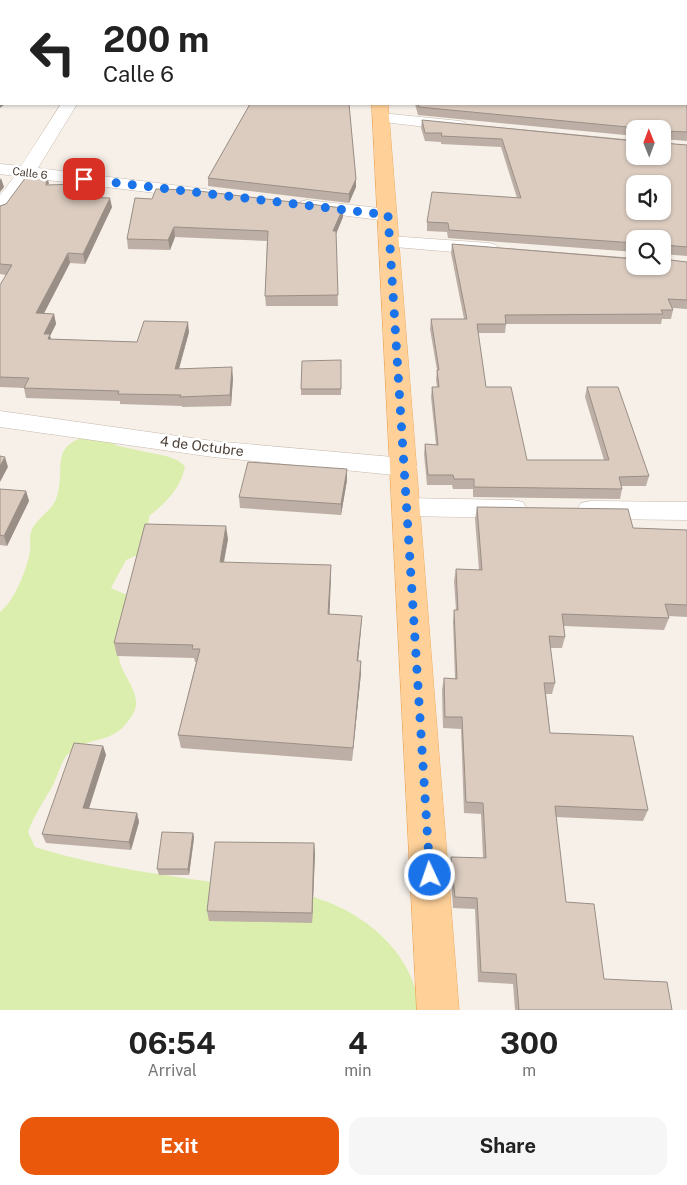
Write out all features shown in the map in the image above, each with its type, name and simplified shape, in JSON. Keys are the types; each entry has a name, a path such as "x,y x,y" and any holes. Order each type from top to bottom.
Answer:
{"main road":[{"path":"381,111 438,1010"}],"street":[{"path":"0,208 26,173 68,105"},
{"path":"381,111 479,128"},
{"name":"Calle 6","path":"0,169 222,196"},
{"path":"290,204 389,229 508,251"},
{"name":"4 de Octubre","path":"0,419 213,449 404,467"},
{"path":"406,507 687,511"}],"green space":[{"path":"85,437 109,441 118,446 166,456 177,460 185,466 177,488 149,516 147,545 140,554 126,560 111,588 136,599 119,652 121,664 136,698 134,712 119,731 111,736 85,744 68,754 28,832 35,847 85,861 137,871 282,891 322,900 340,907 357,916 373,928 399,956 409,973 416,991 419,1010 0,1010 0,612 10,601 23,576 30,551 30,534 33,527 51,508 56,499 59,489 62,454 66,447 74,441"}],"building":[{"path":"249,105 349,105 356,179 349,194 208,178"},
{"path":"418,105 687,105 687,132 671,131 671,120 626,120 626,127 419,107"},
{"path":"422,120 626,140 626,165 671,165 671,144 687,145 687,247 671,246 671,230 626,230 626,242 449,230 448,223 427,222 432,192 521,198 502,139 441,136 442,133 425,133"},
{"path":"47,175 46,185 83,184 78,197 110,198 83,254 68,253 36,313 54,314 44,334 50,334 48,339 137,342 144,321 188,322 175,369 232,367 230,395 180,397 181,395 118,394 119,391 24,388 29,378 0,377 0,285 12,265 0,264 0,206 6,204 26,177"},
{"path":"156,189 190,190 343,208 333,231 336,231 338,295 265,296 268,231 174,227 168,240 127,239 135,198 152,199"},
{"path":"452,244 626,258 626,275 671,275 671,260 687,262 687,300 668,299 673,310 661,310 663,314 505,315 506,324 477,324 486,387 511,387 527,460 609,460 587,387 618,387 649,476 619,477 622,489 474,487 474,479 454,479 453,475 428,475 425,444 438,445 432,387 439,387 437,370 439,370 431,319 467,319"},
{"path":"341,360 341,389 301,389 302,361"},
{"path":"0,456 5,457 0,466"},
{"path":"248,462 347,469 341,504 239,497"},
{"path":"0,489 26,491 4,536 0,535"},
{"path":"477,507 628,509 633,528 687,530 687,605 665,604 669,618 562,614 565,637 549,636 555,683 544,683 550,733 633,736 648,810 555,806 566,902 594,904 604,979 667,982 672,1010 519,1010 516,974 481,972 477,898 455,897 451,857 486,858 483,803 466,802 462,717 445,717 444,678 457,679 454,610 458,610 456,569 482,570"},
{"path":"145,524 226,526 220,562 331,565 328,614 362,616 357,661 361,661 353,748 178,735 200,649 192,649 193,645 114,643"},
{"path":"74,743 103,746 83,808 137,813 129,842 42,834"},
{"path":"162,832 193,833 188,869 157,869"},
{"path":"215,842 314,843 312,913 207,911"}],"route":[{"path":"84,179 388,215 430,875"}]}
